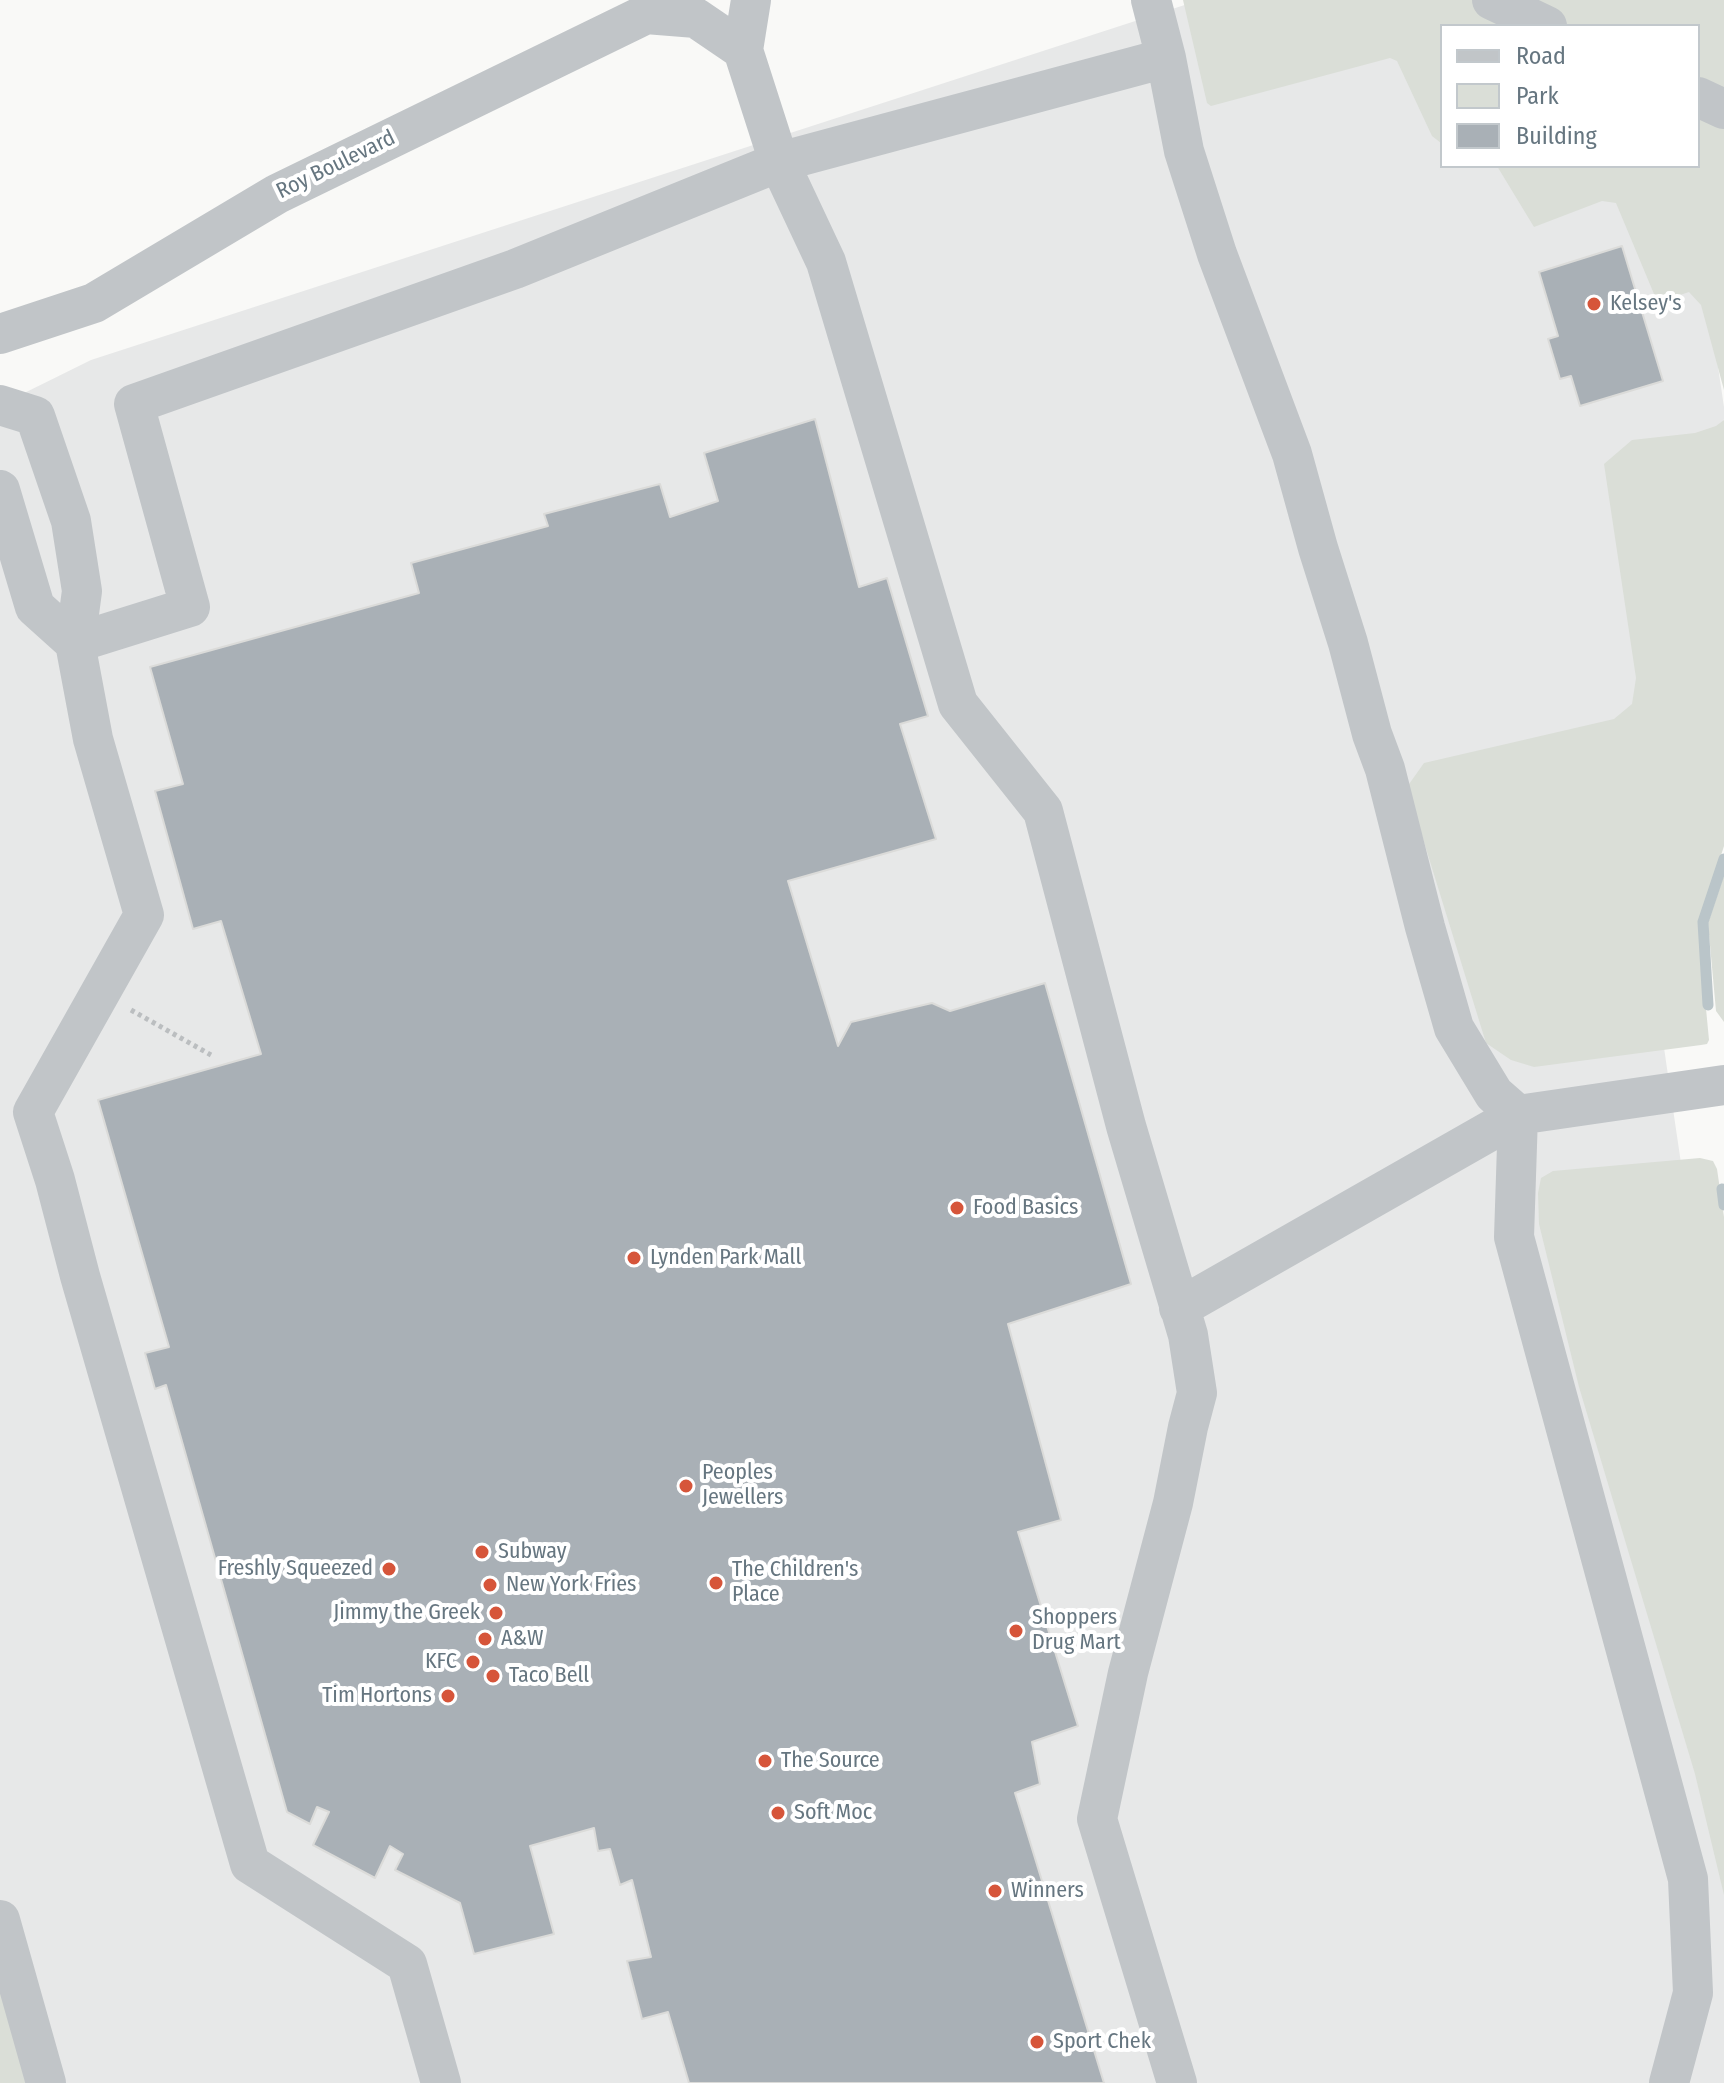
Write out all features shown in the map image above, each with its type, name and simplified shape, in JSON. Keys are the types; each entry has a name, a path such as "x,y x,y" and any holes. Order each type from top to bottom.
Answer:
{"street":[{"path":"751,0 743,50 779,162 826,262 958,704 1043,811 1126,1126 1188,1335 1197,1393 1173,1503 1128,1673 1097,1819 1177,2083"},
{"path":"1151,0 1184,151 1217,254 1292,454 1372,734 1385,769 1454,1028 1494,1094 1518,1115"},
{"path":"1492,0 1543,24"},
{"path":"661,7 696,18 743,50"},
{"name":"Roy Boulevard","path":"0,334 94,303 277,194 661,7"},
{"path":"75,643 190,607 134,404 515,269 779,162 1166,58"},
{"path":"1700,98 1724,109"},
{"path":"0,405 35,416 71,521 82,591 75,643 93,739 144,915 33,1112 250,1864 407,1964 441,2083"},
{"path":"0,490 35,607 75,643"},
{"path":"1179,1308 1518,1115 1724,1085"},
{"path":"1518,1115 1514,1237 1688,1879 1693,1993 1669,2083"},
{"path":"0,1920 46,2083"}],"path":[{"path":"100,993 211,1055"}],"shaded area":[{"name":"Lynden Park Mall","path":"1200,0 1440,64 1440,168 1638,168 1693,199 1724,419 1621,756 1724,1455 1724,2083 0,2083 0,405 91,360"}],"green space":[{"path":"1183,0 1484,0 1533,24 1440,24 1440,142 1432,136 1397,61 1390,58 1211,106 1207,103"},
{"path":"1504,0 1724,0 1724,102 1700,91 1700,24 1555,24"},
{"path":"1700,101 1724,112 1724,390 1701,305 1689,292 1662,301 1654,294 1616,203 1602,201 1534,227 1498,168 1700,168"},
{"path":"1724,420 1724,846 1700,921 1709,1040 1701,1045 1534,1067 1511,1060 1486,1043 1407,787 1424,763 1614,719 1632,704 1636,678 1604,464 1632,440 1695,433"},
{"path":"1724,875 1724,1022 1716,1011 1708,923"},
{"path":"1700,1158 1713,1161 1717,1169 1724,1217 1724,1895 1695,1774 1579,1387 1539,1224 1541,1178 1553,1171"},
{"path":"0,1985 27,2083 0,2083"}],"building":[{"name":"Kelsey's","path":"1622,246 1663,381 1580,406 1571,376 1560,379 1548,339 1558,336 1539,272"},
{"name":"Lynden Park Mall","path":"815,419 859,587 887,578 928,716 900,724 936,839 788,881 838,1046 851,1022 932,1003 950,1011 1045,983 1131,1284 1008,1324 1061,1520 1018,1532 1078,1726 1032,1742 1040,1784 1015,1793 1104,2083 689,2083 668,2012 642,2019 627,1961 651,1957 632,1880 620,1885 610,1849 598,1851 594,1828 530,1846 554,1934 474,1954 460,1903 395,1870 403,1854 390,1846 375,1878 313,1845 329,1812 317,1807 310,1824 287,1812 166,1385 155,1389 145,1353 169,1347 98,1100 261,1054 221,921 193,929 155,791 183,784 150,667 419,593 411,563 548,526 544,514 660,484 670,517 718,501 704,453"}],"waterway":[{"path":"1708,1005 1703,922 1724,859"},
{"path":"1722,1189 1724,1205"}],"place":[{"name":"Kelsey's","path":"1594,304"},
{"name":"Food Basics","path":"957,1208"},
{"name":"Lynden Park Mall","path":"634,1258"},
{"name":"Peoples Jewellers","path":"686,1486"},
{"name":"Subway","path":"482,1552"},
{"name":"Freshly Squeezed","path":"389,1569"},
{"name":"The Children's Place","path":"716,1583"},
{"name":"New York Fries","path":"490,1585"},
{"name":"Jimmy the Greek","path":"496,1613"},
{"name":"Shoppers Drug Mart","path":"1016,1631"},
{"name":"A&W","path":"485,1639"},
{"name":"KFC","path":"473,1662"},
{"name":"Taco Bell","path":"493,1676"},
{"name":"Tim Hortons","path":"448,1696"},
{"name":"The Source","path":"765,1761"},
{"name":"Soft Moc","path":"778,1813"},
{"name":"Winners","path":"995,1891"},
{"name":"Sport Chek","path":"1037,2042"}]}
